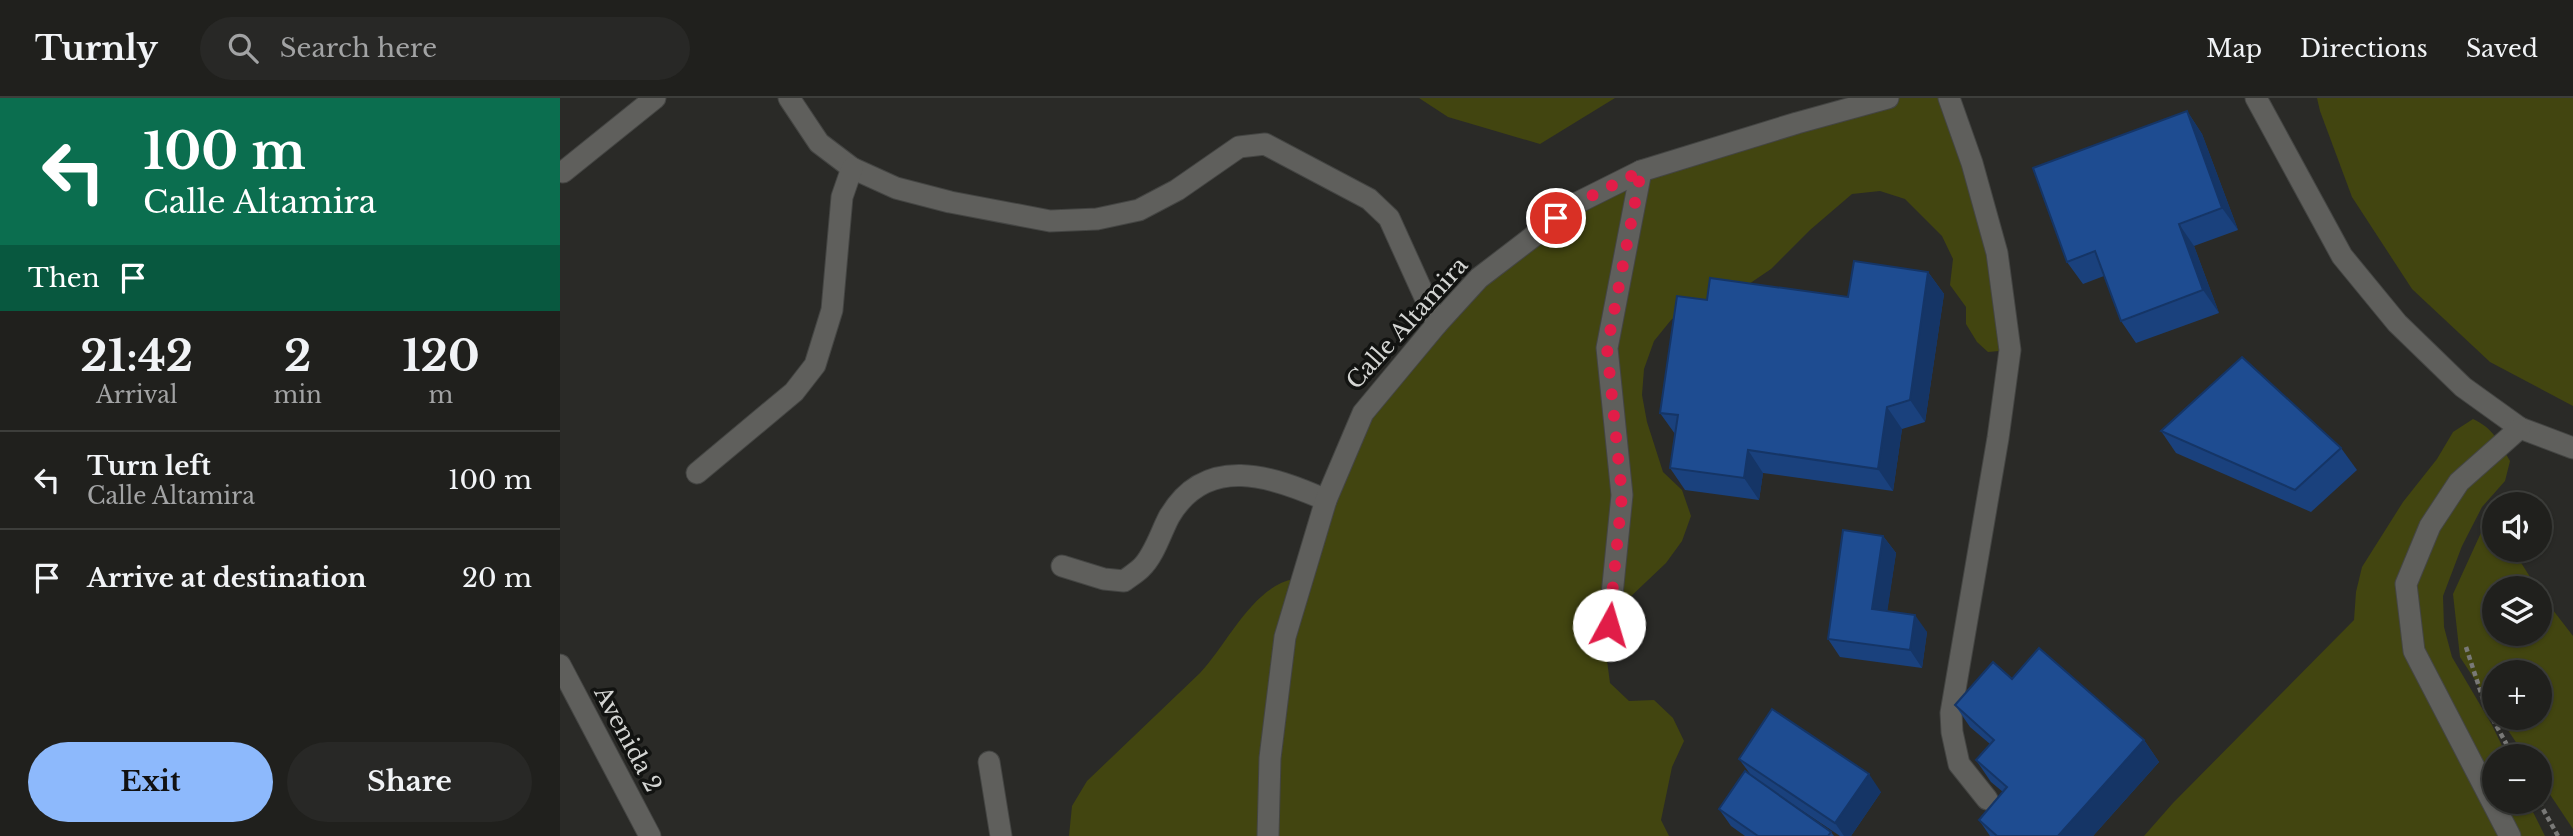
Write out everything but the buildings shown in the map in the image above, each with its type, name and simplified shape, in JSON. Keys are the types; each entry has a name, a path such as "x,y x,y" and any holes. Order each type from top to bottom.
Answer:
{"street":[{"path":"563,172 655,98"},
{"path":"789,98 820,143 852,168 896,188 950,202 1049,221 1097,219 1139,210 1177,190 1239,147 1265,144 1368,200 1389,218 1437,324"},
{"name":"Calle Altamira","path":"1268,836 1270,758 1285,637 1326,500 1363,412 1479,278 1577,203 1641,171 1888,98"},
{"path":"1950,98 1972,163 1997,253 2010,350 1998,438 1951,713 1959,764 1987,799"},
{"path":"2256,98 2342,256 2397,323 2463,387 2520,428 2573,448"},
{"path":"697,473 794,392 815,365 832,310 842,197 852,168"},
{"path":"1616,644 1609,625 1622,495 1607,348 1641,171"},
{"path":"2510,836 2414,651 2406,584 2430,526 2459,482 2520,428"},
{"path":"1062,566 1104,579 1124,581 1143,567 1171,515 1186,494 1218,476 1259,477 1294,486 1326,500"},
{"name":"Avenida 2","path":"560,665 650,836"},
{"path":"989,762 1001,836"}],"path":[{"path":"2466,647 2485,705 2506,744"},
{"path":"2546,814 2558,836"}],"shaded area":[{"path":"1419,98 1615,98 1540,144 1448,117"},
{"path":"1888,98 1949,98 2010,350 1988,352 1977,342 1966,324 1966,307 1950,285 1953,259 1942,236 1905,199 1880,191 1852,194 1810,230 1771,269 1746,286 1720,297 1693,303 1671,320 1654,341 1644,369 1642,395 1647,422 1663,472 1682,490 1691,516 1682,541 1666,563 1627,600 1614,625 1606,653 1610,683 1629,701 1654,700 1673,718 1684,741 1672,767 1661,820 1669,836 1069,836 1072,806 1087,781 1200,673 1265,593 1278,584 1293,579 1363,413 1437,324 1577,203"},
{"path":"2317,98 2573,98 2573,406 2490,362 2412,289 2352,197"},
{"path":"2473,419 2491,431 2510,461 2505,481 2495,492 2482,492 2482,507 2462,546 2443,596 2444,627 2452,657 2482,708 2482,730 2494,730 2501,744 2482,744 2482,814 2534,814 2545,836 2144,836 2173,803 2354,620 2356,592 2362,567 2403,502 2437,459 2453,432"},
{"path":"2482,531 2482,562 2521,562 2529,576 2482,576 2482,646 2552,646 2552,609 2573,636 2573,829 2552,798 2552,744 2517,744 2508,730 2552,730 2552,660 2482,660 2482,691 2460,657 2453,594"}],"route":[{"path":"1556,218 1577,203 1641,171 1607,348 1622,495 1609,625"}]}
